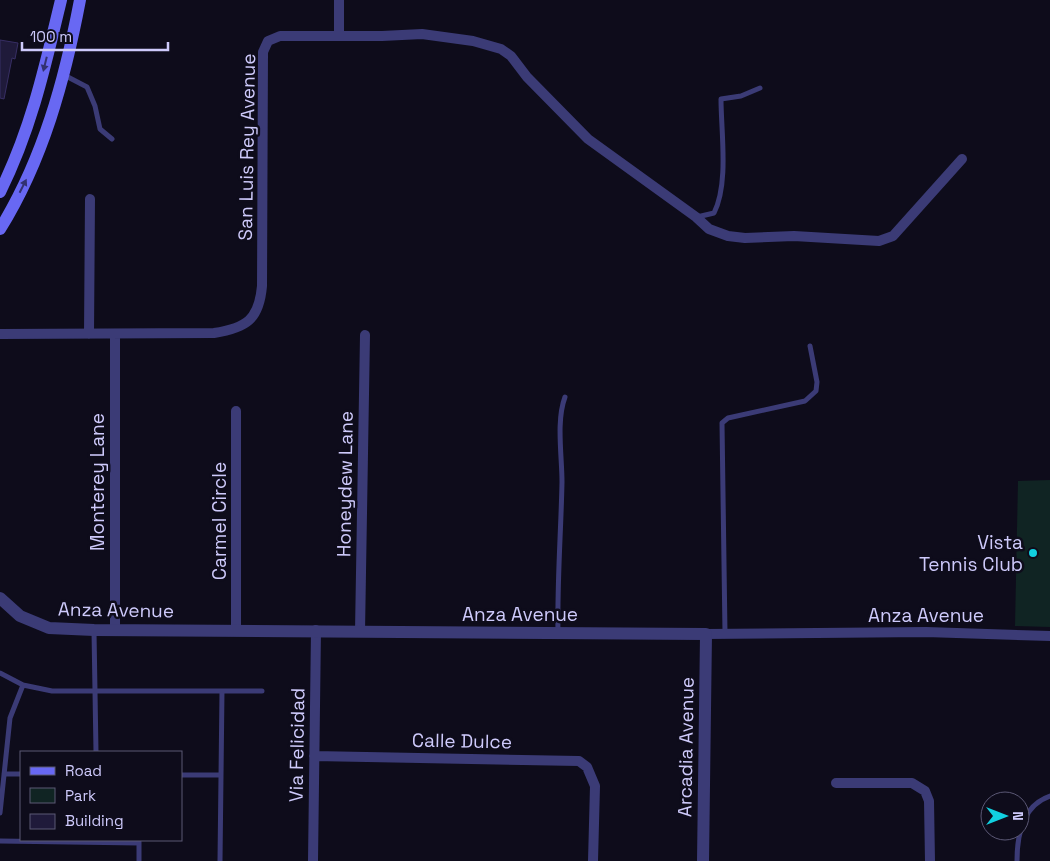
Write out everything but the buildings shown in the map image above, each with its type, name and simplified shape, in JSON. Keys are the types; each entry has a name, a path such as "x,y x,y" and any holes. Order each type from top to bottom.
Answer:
{"main road":[{"path":"0,192 15,162 33,111 61,0"},
{"path":"1,225 31,170 48,124 63,75 80,0"}],"street":[{"path":"338,35 339,0"},
{"name":"San Luis Rey Avenue","path":"0,334 214,333 240,327 253,317 260,303 262,286 264,52 268,41 280,36 422,34 501,49 519,65 527,77 588,139 696,217 709,229 728,236 745,238 794,236 879,242 893,236 962,159"},
{"path":"89,334 90,199"},
{"name":"Monterey Lane","path":"115,334 115,630"},
{"name":"Honeydew Lane","path":"360,632 365,335"},
{"name":"Carmel Circle","path":"236,412 236,630"},
{"name":"Anza Avenue","path":"0,598 20,616 49,628 94,630 706,634 926,632 1050,636"},
{"name":"Via Felicidad","path":"313,861 316,630"},
{"name":"Arcadia Avenue","path":"703,861 706,634"},
{"name":"Calle Dulce","path":"314,756 578,761 587,767 595,786 593,861"},
{"path":"836,783 912,783 925,791 929,801 930,861"}],"lane":[{"path":"63,75 87,87 95,106 100,129 112,139"},
{"path":"696,217 714,213 720,196 724,147 721,99 741,96 760,88"},
{"path":"725,633 722,423 728,418 805,401 816,391 817,382 810,346"},
{"path":"558,633 562,483 561,424 562,407 565,397"},
{"path":"94,630 96,751"},
{"path":"0,673 24,685 52,691 262,691"},
{"path":"0,813 10,718 24,685"},
{"path":"220,861 222,691"},
{"path":"4,774 20,774"},
{"path":"182,775 221,775"},
{"path":"1016,861 1017,847 1024,819 1032,806 1050,796"},
{"path":"0,841 139,841 139,861"}],"green space":[{"name":"Vista Tennis Club","path":"1050,480 1050,627 1015,626 1018,481"}],"place":[{"name":"Vista Tennis Club","path":"1033,553"}]}
